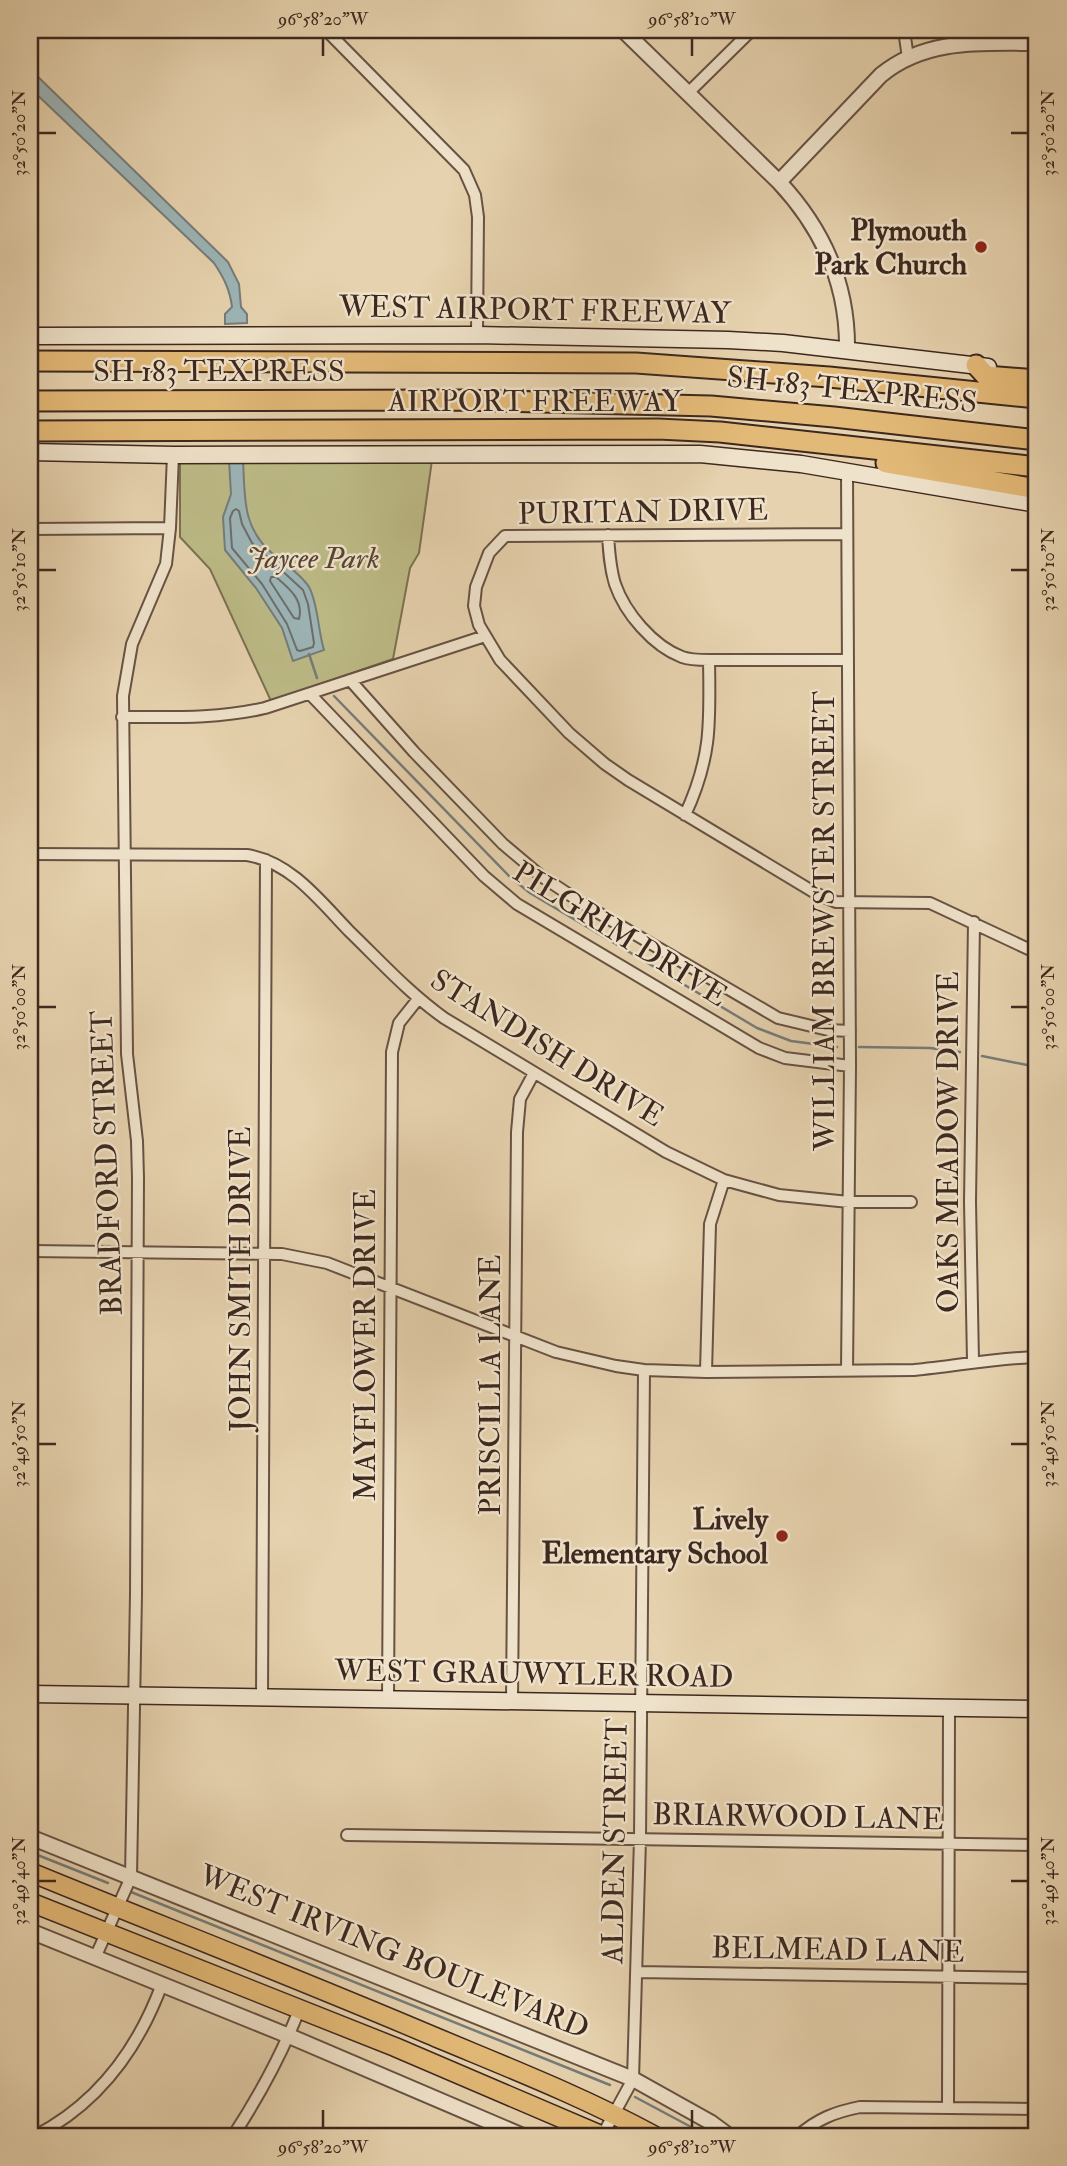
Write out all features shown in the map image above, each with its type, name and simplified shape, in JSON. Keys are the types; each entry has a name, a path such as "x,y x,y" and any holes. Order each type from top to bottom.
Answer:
{"highway":[{"name":"AIRPORT FREEWAY","path":"30,361 636,363 829,377 1037,398"},
{"path":"976,365 986,376 1037,380"},
{"name":"SH 183 TEXPRESS","path":"30,390 444,390 667,396 766,402 1037,431"},
{"path":"967,392 1037,408"},
{"name":"SH 183 TEXPRESS","path":"30,401 461,400 711,406 834,416 1037,440"},
{"name":"AIRPORT FREEWAY","path":"30,431 658,429 720,432 1035,466"},
{"path":"853,448 887,463 1037,489"}],"main road":[{"name":"WEST AIRPORT FREEWAY","path":"30,336 477,335 728,340 1037,371"},
{"path":"30,452 173,455 700,454 749,457 846,471 1037,504"},
{"name":"WEST GRAUWYLER ROAD","path":"30,1694 1037,1709"},
{"name":"WEST IRVING BOULEVARD","path":"30,1872 323,1990 614,2114 655,2136"},
{"path":"30,1902 395,2047 602,2136"}],"street":[{"path":"326,30 464,170 475,195 478,217 477,335"},
{"path":"623,30 779,182 812,221 835,268 845,318 847,350"},
{"path":"688,93 752,30"},
{"path":"904,30 908,58"},
{"path":"779,182 881,75 908,58 930,48 951,44 1020,36 1037,43"},
{"name":"BRADFORD STREET","path":"131,1877 138,1253 137,1141 127,1054 122,717 127,661 142,618 166,564 173,455"},
{"name":"WILLIAM BREWSTER STREET","path":"846,471 850,1031 847,1371"},
{"path":"30,529 170,528"},
{"name":"PURITAN DRIVE","path":"847,534 505,536 489,553 476,587 474,606 479,625 500,660 582,745 628,780 817,894 836,902 930,903 1037,953"},
{"path":"608,535 615,583 636,619 650,635 673,653 690,659 709,660 846,660"},
{"path":"122,717 231,715 265,708 485,636"},
{"path":"685,815 707,752 710,724 709,660"},
{"name":"PILGRIM DRIVE","path":"350,680 503,844 541,876 585,905 778,1018 828,1030 850,1031"},
{"name":"PILGRIM DRIVE","path":"310,694 484,876 517,904 759,1048 785,1058 850,1066"},
{"name":"STANDISH DRIVE","path":"30,854 247,855 266,860 298,879 418,999 444,1018 666,1152 724,1180 779,1195 849,1202 911,1202"},
{"name":"JOHN SMITH DRIVE","path":"262,1698 266,860"},
{"name":"OAKS MEADOW DRIVE","path":"972,1361 970,1202 974,922"},
{"name":"MAYFLOWER DRIVE","path":"388,1699 391,1052 399,1023 418,999"},
{"name":"PRISCILLA LANE","path":"512,1701 518,1109 525,1088 534,1073"},
{"path":"706,1372 710,1224 724,1180"},
{"path":"30,1251 265,1254 315,1259 556,1352 643,1370 706,1372 926,1369 972,1361 1037,1357"},
{"name":"ALDEN STREET","path":"602,2136 633,2079 640,1839 643,1370"},
{"path":"948,2108 949,1707"},
{"name":"BRIARWOOD LANE","path":"348,1835 1037,1845"},
{"name":"WEST IRVING BOULEVARD","path":"30,1837 633,2079 710,2122 729,2136"},
{"path":"95,1958 131,1877"},
{"path":"30,1931 289,2036 523,2136"},
{"name":"BELMEAD LANE","path":"637,1972 1037,1978"},
{"path":"35,2136 80,2107 103,2085 124,2059 152,2013 162,1984"},
{"path":"233,2136 254,2103 289,2036 299,2010"},
{"path":"798,2136 812,2124 839,2111 860,2107 1037,2109"}],"green space":[{"name":"Jaycee Park","path":"180,460 432,460 419,553 410,568 393,659 271,701 210,569 180,537"}],"water":[{"path":"30,69 228,262 239,284 241,307 247,314 247,323 225,324 225,314 232,307 231,301 226,284 214,263 30,88"},
{"path":"229,460 243,460 247,512 256,534 273,554 297,573 309,587 324,650 293,661 282,628 256,588 225,550 223,517 231,494"}],"waterway":[{"path":"309,654 317,678"},
{"path":"334,696 510,877 530,893 757,1028 791,1041 837,1047"},
{"path":"859,1047 930,1048 960,1052"},
{"path":"982,1056 1037,1067"},
{"path":"30,1852 108,1883"},
{"path":"131,1892 610,2085"},
{"path":"635,2097 708,2136"}],"place":[{"name":"Plymouth Park Church","path":"981,247"},
{"name":"Lively Elementary School","path":"782,1536"}]}
